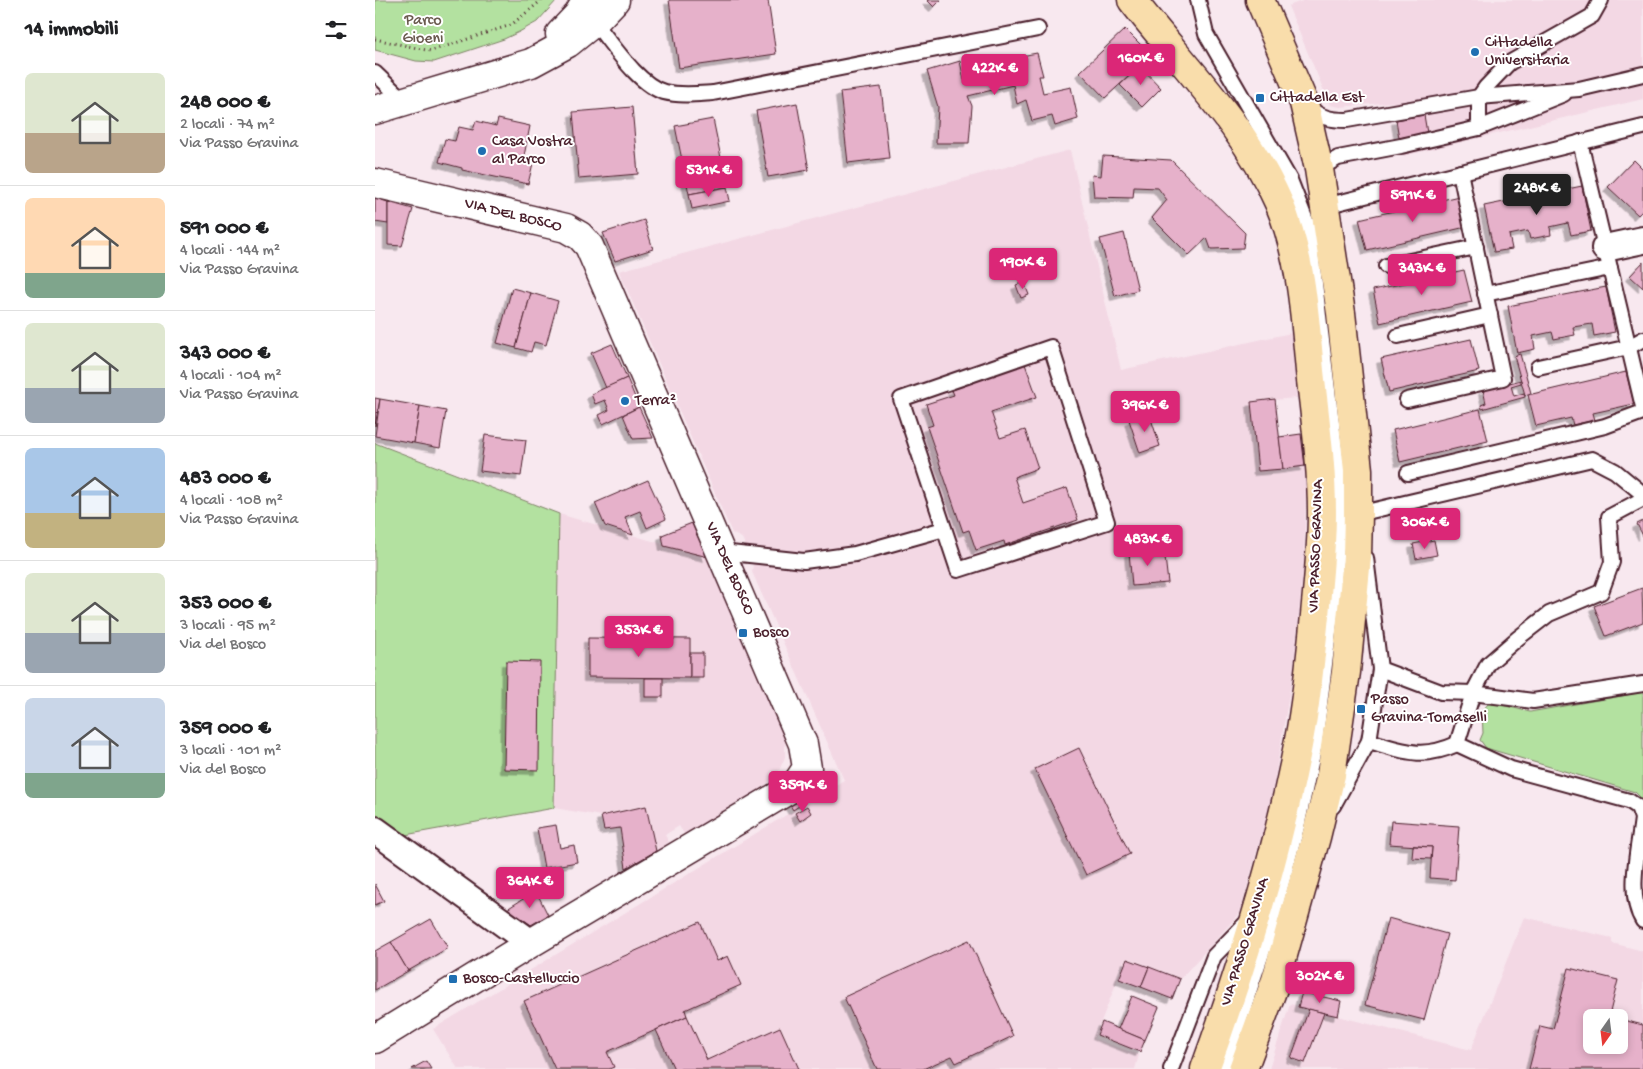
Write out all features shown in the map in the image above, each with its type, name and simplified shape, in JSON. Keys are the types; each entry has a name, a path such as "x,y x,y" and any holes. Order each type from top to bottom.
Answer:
{"main road":[{"path":"375,110 403,100 531,64 568,43 590,11 615,0"},
{"name":"VIA PASSO GRAVINA","path":"1132,0 1184,60 1254,153 1279,203 1288,230 1305,320 1321,474 1321,551 1310,665 1299,740 1282,824 1257,912 1239,974 1205,1069"},
{"path":"1243,1069 1276,980 1316,837 1331,775 1346,672 1357,557 1359,514 1354,433 1334,259 1319,169 1304,103 1260,0"},
{"name":"VIA DEL BOSCO","path":"375,183 566,228 579,236 589,246 803,744 807,768 795,786 531,943 375,1040"}],"street":[{"path":"1607,258 1643,240"},
{"path":"375,830 531,943"}],"lane":[{"path":"1198,0 1206,34 1290,180 1308,226 1338,472 1337,548 1333,600 1315,744 1297,827 1267,941 1223,1069"},
{"path":"1479,128 1479,97 1509,63 1592,16 1601,0"},
{"path":"590,11 649,86 663,92 680,95 713,93 1038,29"},
{"path":"375,73 403,100"},
{"path":"1319,169 1338,158 1479,128 1579,89 1643,74"},
{"path":"1304,103 1315,114 1331,120 1347,120 1479,97 1579,89"},
{"path":"1325,206 1643,127"},
{"path":"1580,142 1643,407"},
{"path":"1407,400 1503,378 1461,172"},
{"path":"1386,266 1476,247"},
{"path":"1485,294 1607,258"},
{"path":"1398,336 1490,315"},
{"path":"1538,367 1629,347 1643,339"},
{"path":"1051,347 1107,522 958,570 944,529 901,399 1051,347"},
{"path":"1408,473 1605,426 1643,412"},
{"path":"1316,837 1369,741 1380,669 1370,581 1359,514 1592,460 1615,471 1643,494"},
{"path":"1369,741 1415,754 1440,752 1457,744 1473,693 1488,664 1549,614 1601,592 1612,562 1609,517 1643,499"},
{"path":"721,552 804,561 855,554 944,529"},
{"path":"1380,669 1441,692 1473,693 1533,701 1643,684"},
{"path":"1457,744 1511,769 1629,800 1638,807 1642,818 1634,894 1637,911 1643,921"},
{"path":"1171,1069 1214,956 1257,912"}],"path":[{"path":"375,39 431,51 511,25 542,0"}],"shaded area":[{"name":"Cittadella Universitaria","path":"1305,0 1643,0 1643,99 1403,156 1392,102 1340,107 1330,105 1288,6"},
{"path":"1070,150 1121,370 1291,333 1297,398 1251,402 1258,471 1305,466 1306,497 1304,562 1294,666 1271,801 1240,913 1180,979 1126,959 1094,1039 1139,1055 1135,1069 458,1069 433,1029 844,780 752,572 753,565 742,538 732,533 619,271"},
{"path":"559,514 708,557 785,741 785,757 779,771 767,784 685,835 679,826 665,835 669,842 656,851 646,806 601,816 554,808"},
{"path":"1524,917 1612,938 1612,943 1643,951 1643,1069 1269,1069 1290,1004 1471,1050"}],"green space":[{"name":"Parco Gioeni","path":"375,0 557,0 537,22 519,32 504,39 434,62 416,61 375,50"},
{"path":"375,443 559,514 554,808 405,835 375,813"},
{"path":"1643,692 1643,800 1635,792 1486,748 1480,740 1483,733 1482,711 1488,704 1498,704 1530,712"}],"building":[{"path":"669,0 768,0 776,54 679,68"},
{"path":"927,0 941,0 934,7"},
{"path":"1125,29 1144,48 1133,58 1140,66 1105,98 1080,72"},
{"path":"1037,53 1043,76 1039,76 1043,93 1071,87 1078,119 1055,126 1052,116 1032,121 1026,100 1017,104 1013,85 968,96 972,106 969,143 936,143 938,107 927,71 960,61 964,80 1007,69 1005,59"},
{"path":"1140,66 1161,88 1142,107 1120,85"},
{"path":"881,87 889,158 848,163 840,92"},
{"path":"797,103 809,170 768,177 756,111"},
{"path":"632,107 638,174 579,179 573,112"},
{"path":"1424,115 1427,133 1399,138 1396,120"},
{"path":"498,119 530,126 524,156 534,159 528,184 462,170 462,168 439,162 445,139 455,141 459,127 473,130 476,121 496,126"},
{"path":"713,119 727,187 689,194 675,126"},
{"path":"1103,156 1171,160 1245,233 1243,248 1211,249 1207,238 1189,255 1152,218 1167,200 1158,188 1134,187 1133,198 1094,197 1092,175 1101,176"},
{"path":"1634,160 1643,169 1643,210 1638,215 1608,187"},
{"path":"1582,186 1591,231 1571,235 1568,223 1550,227 1551,235 1530,239 1528,231 1509,235 1512,249 1494,252 1484,206"},
{"path":"727,187 730,201 692,209 689,194"},
{"path":"1459,196 1466,227 1367,250 1359,219"},
{"path":"375,198 388,202 388,224 375,222"},
{"path":"388,202 413,209 402,246 388,245"},
{"path":"644,220 653,249 615,261 603,233"},
{"path":"1124,233 1138,290 1115,296 1100,239"},
{"path":"1643,262 1643,288 1630,276"},
{"path":"1464,270 1472,302 1380,323 1373,290"},
{"path":"1024,282 1029,295 1021,298 1016,285"},
{"path":"1606,287 1615,332 1594,336 1592,324 1573,327 1575,335 1554,339 1552,332 1533,336 1535,349 1517,353 1508,306"},
{"path":"512,288 531,293 516,348 497,343"},
{"path":"531,293 558,301 546,345 534,342 531,352 516,348"},
{"path":"1471,339 1479,371 1389,392 1381,359"},
{"path":"612,344 627,378 606,388 591,353"},
{"path":"1520,354 1531,393 1525,395 1514,356"},
{"path":"1025,364 1037,397 991,412 1000,438 1025,430 1038,468 1014,477 1023,503 1067,488 1078,520 1005,545 1004,541 976,550 969,530 963,532 927,427 933,425 926,404 954,395 952,390"},
{"path":"1626,372 1634,404 1593,413 1595,420 1573,425 1571,418 1536,426 1528,395"},
{"path":"627,378 639,407 603,424 599,415 609,410 605,400 595,404 591,394"},
{"path":"1521,380 1521,383 1511,386 1514,396 1524,393 1525,397 1482,409 1481,405 1486,403 1483,390"},
{"path":"375,398 380,399 375,426"},
{"path":"380,399 420,406 414,443 375,436"},
{"path":"1275,399 1283,469 1258,471 1251,402"},
{"path":"420,406 446,411 440,448 414,443"},
{"path":"639,407 653,438 633,439 623,415"},
{"path":"1480,409 1488,441 1400,462 1393,430"},
{"path":"1149,413 1160,446 1140,453 1129,420"},
{"path":"1301,434 1305,466 1283,469 1279,437"},
{"path":"485,435 526,440 521,476 480,471"},
{"path":"648,480 666,519 647,528 640,511 625,517 633,535 605,526 595,503"},
{"path":"1643,521 1643,536 1637,524"},
{"path":"692,523 708,557 664,546 662,535"},
{"path":"1434,540 1437,555 1416,559 1413,544"},
{"path":"1164,548 1168,583 1132,586 1129,552"},
{"path":"1642,588 1643,622 1606,636 1594,606"},
{"path":"588,638 690,639 690,678 588,677"},
{"path":"690,653 703,653 703,678 690,678"},
{"path":"506,661 540,662 539,770 504,769"},
{"path":"645,678 663,678 663,697 645,697"},
{"path":"1079,748 1130,854 1086,875 1035,769"},
{"path":"800,795 805,802 793,810 788,802"},
{"path":"646,806 656,851 626,868 620,828 604,830 601,816"},
{"path":"807,806 811,813 800,821 795,813"},
{"path":"1391,821 1459,826 1455,880 1430,878 1432,847 1389,844"},
{"path":"556,825 560,848 574,845 577,862 544,868 537,828"},
{"path":"1413,846 1432,847 1431,859 1412,858"},
{"path":"375,884 384,901 375,905"},
{"path":"536,891 548,915 531,925 507,909"},
{"path":"1388,918 1447,934 1424,1020 1365,1005"},
{"path":"431,919 448,948 408,971 391,942"},
{"path":"700,922 717,961 728,956 741,985 685,1010 687,1016 607,1052 614,1067 609,1069 555,1069 524,1001"},
{"path":"969,940 1013,1036 956,1063 952,1056 923,1069 877,1069 844,997"},
{"path":"391,942 408,971 375,990 375,951"},
{"path":"1127,959 1149,967 1141,987 1119,979"},
{"path":"1149,967 1180,979 1172,999 1141,987"},
{"path":"1569,968 1618,980 1611,1009 1583,1009 1583,1054 1628,1054 1628,1021 1643,1025 1643,1069 1529,1069 1540,1026 1553,1029"},
{"path":"1302,992 1341,1001 1338,1016 1298,1007"},
{"path":"1132,996 1159,1007 1145,1040 1118,1029"},
{"path":"1309,1009 1324,1013 1305,1063 1291,1058"},
{"path":"687,1016 707,1060 780,1027 799,1069 674,1069 656,1030"},
{"path":"1102,1022 1145,1040 1140,1052 1097,1035"},
{"path":"426,1061 431,1069 412,1069 417,1066"}],"place":[{"name":"Cittadella Universitaria","path":"1475,52"},
{"name":"Cittadella Est","path":"1260,98"},
{"name":"Casa Vostra al Parco","path":"482,151"},
{"name":"Terra²","path":"625,401"},
{"name":"Bosco","path":"743,633"},
{"name":"Passo Gravina-Tomaselli","path":"1361,709"},
{"name":"Bosco-Castelluccio","path":"453,979"}]}
